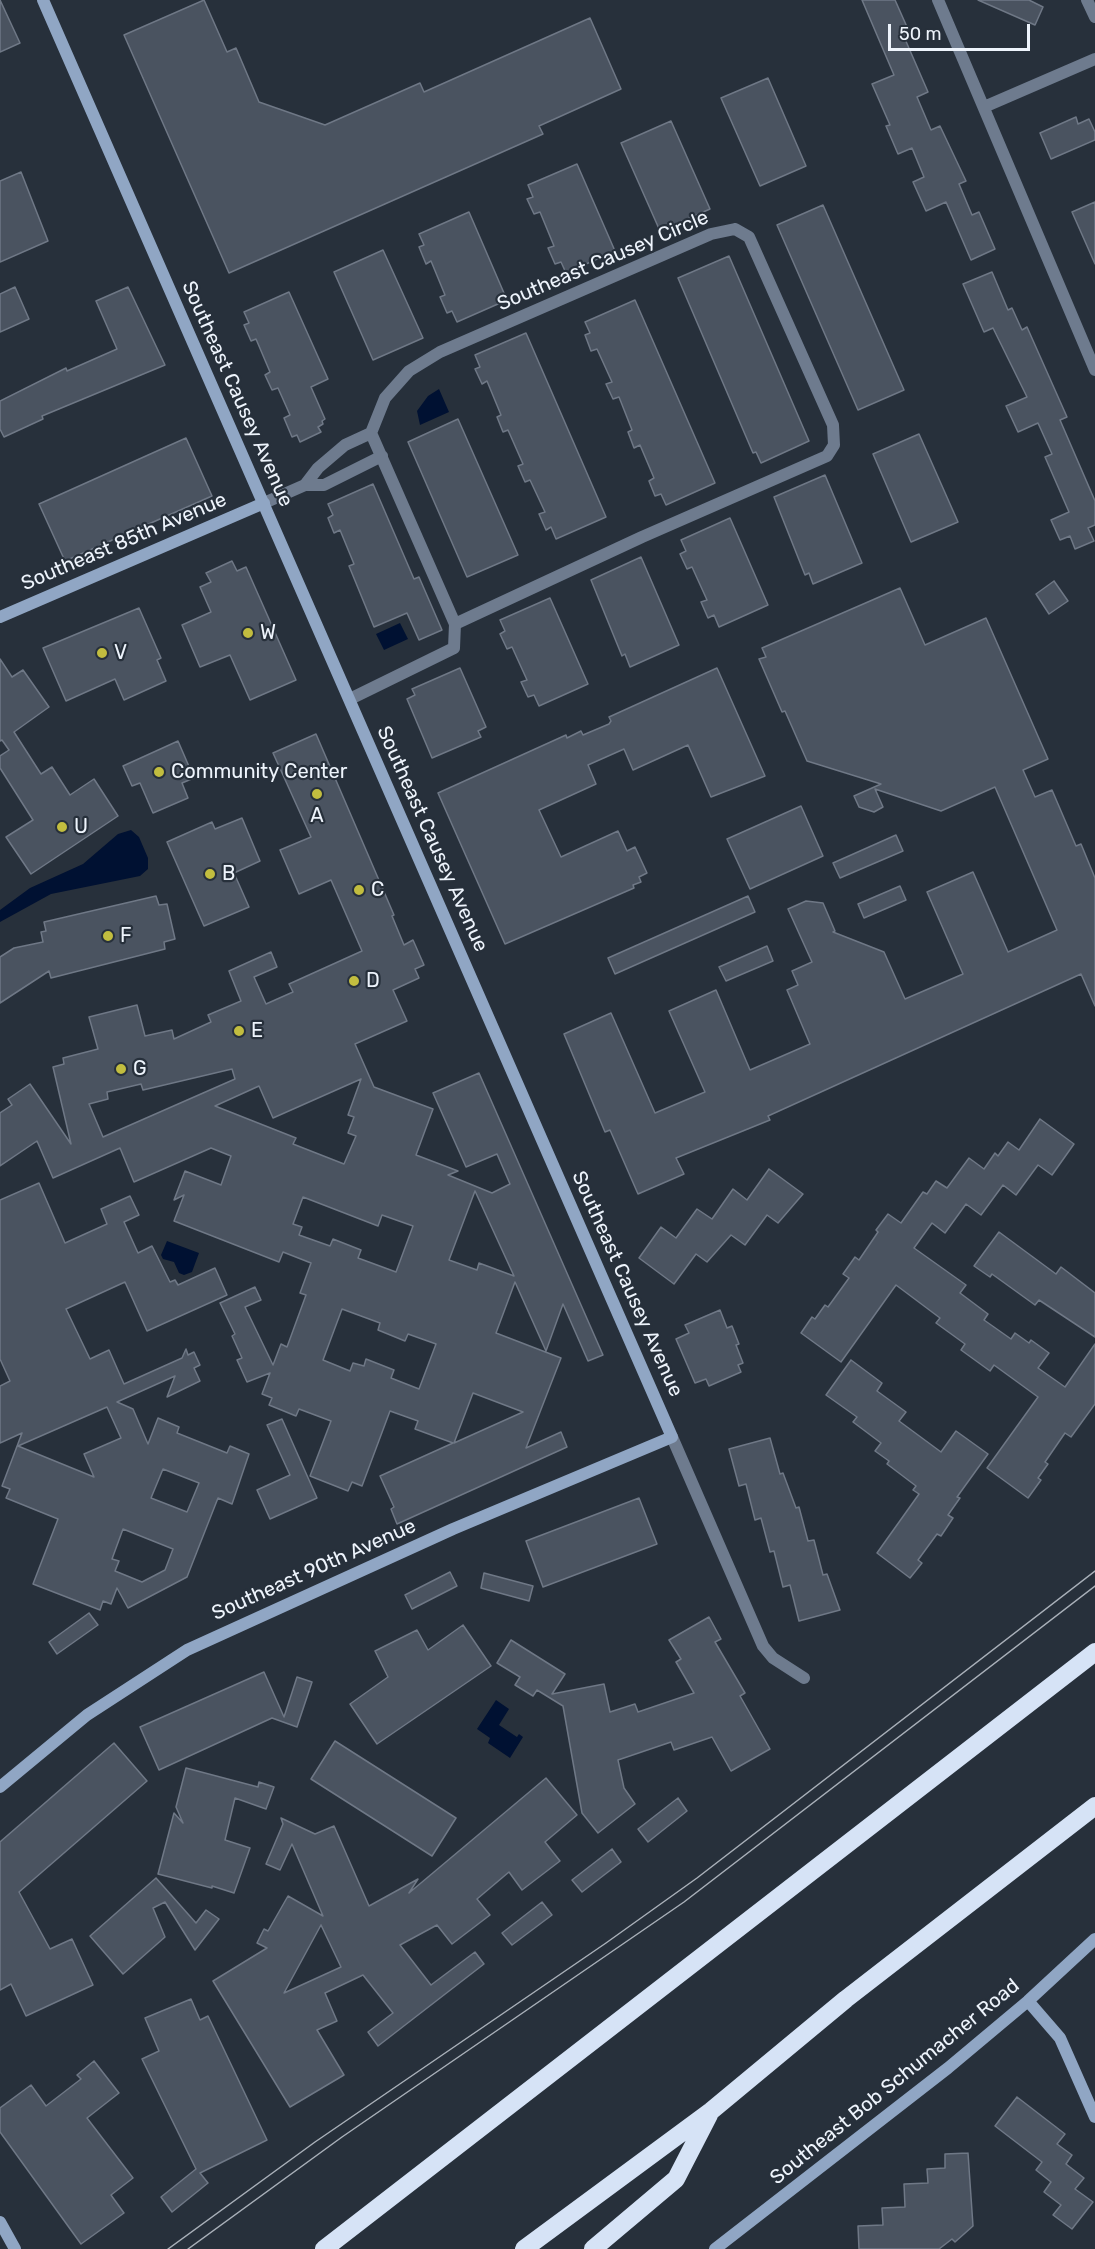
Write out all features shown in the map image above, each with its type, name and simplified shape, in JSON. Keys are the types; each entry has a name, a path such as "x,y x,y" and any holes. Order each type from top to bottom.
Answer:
{"highway":[{"path":"324,2249 1095,1652"},
{"path":"524,2249 711,2111 846,1999 1095,1806"},
{"path":"593,2249 676,2179 711,2111"}],"street":[{"name":"Southeast Causey Avenue","path":"43,0 763,1646 773,1658 804,1678"},
{"path":"938,0 1095,370"},
{"path":"1087,0 1095,17"},
{"path":"984,107 1095,59"},
{"name":"Southeast Causey Circle","path":"371,433 385,398 409,371 440,352 711,234 735,229 749,237 833,425 834,445 827,456 642,537 455,624"},
{"path":"304,485 318,468 345,445 371,433 455,624 454,648 350,699"},
{"path":"264,503 304,485 324,485 382,456"},
{"name":"Southeast 85th Avenue","path":"0,617 264,503"},
{"name":"Southeast 90th Avenue","path":"0,1787 87,1715 194,1646 453,1529 672,1437"},
{"name":"Southeast Bob Schumacher Road","path":"715,2249 893,2112 1028,2001 1095,1939"},
{"path":"1028,2001 1060,2038 1095,2117"},
{"path":"0,2222 15,2249"}],"water":[{"path":"439,389 449,412 420,425 417,411 428,396"},
{"path":"400,623 408,639 384,650 376,634"},
{"path":"131,830 139,837 148,858 148,869 140,876 51,894 0,922 0,910 30,888 83,864 118,834"},
{"path":"167,1241 199,1253 192,1272 184,1275 179,1273 174,1262 163,1259 161,1255"},
{"path":"496,1700 509,1709 499,1725 517,1737 519,1734 523,1737 510,1758 488,1743 490,1738 477,1729"}],"building":[{"path":"0,0 20,43 0,52"},
{"path":"204,0 227,52 236,48 259,102 325,125 420,83 424,92 590,18 621,89 539,126 543,134 229,273 124,35"},
{"path":"862,0 895,0 911,36 905,39 928,92 917,97 931,130 940,126 966,181 959,184 972,215 979,212 995,249 971,260 946,202 926,211 913,182 924,177 912,148 898,154 886,126 890,125 872,84 894,75"},
{"path":"978,0 1029,0 1043,7 1035,25"},
{"path":"768,78 806,166 760,186 721,98"},
{"path":"1076,117 1078,124 1089,119 1095,132 1095,140 1051,159 1040,133"},
{"path":"671,121 710,209 660,231 621,143"},
{"path":"577,164 615,251 566,273 561,262 555,264 548,248 554,246 540,212 534,214 527,199 533,197 528,185"},
{"path":"21,172 48,241 0,262 0,181"},
{"path":"1095,202 1095,264 1072,212"},
{"path":"823,205 904,390 858,410 777,225"},
{"path":"469,212 507,300 457,322 452,311 447,313 440,297 445,295 431,261 426,264 419,247 424,245 419,234"},
{"path":"383,250 423,338 373,360 334,272"},
{"path":"729,256 809,441 761,463 756,452 753,453 678,278"},
{"path":"992,272 1008,310 1012,308 1022,330 1027,327 1067,417 1060,420 1095,501 1095,525 1088,528 1094,541 1075,549 1070,536 1060,540 1051,520 1069,512 1045,457 1052,454 1038,423 1018,432 1006,406 1027,397 993,328 984,332 963,284"},
{"path":"15,287 29,319 0,332 0,294"},
{"path":"128,287 165,365 42,416 43,419 4,437 0,429 0,401 66,368 67,371 117,349 96,301"},
{"path":"289,292 328,379 311,387 325,419 318,427 321,432 300,442 297,435 292,437 284,418 290,415 278,388 272,390 265,375 270,372 256,339 251,341 244,325 249,323 244,312"},
{"path":"635,300 715,483 666,505 661,494 655,496 649,481 654,478 640,445 634,448 628,432 632,430 619,397 613,399 606,384 612,382 597,349 591,351 585,335 590,333 585,322"},
{"path":"526,333 606,517 556,539 551,527 546,530 539,514 545,512 530,480 525,482 518,466 523,464 508,430 503,432 497,417 501,415 487,381 482,384 475,369 480,367 475,355"},
{"path":"458,419 518,555 467,577 408,442"},
{"path":"919,434 958,522 911,542 873,454"},
{"path":"186,438 212,496 65,561 39,504"},
{"path":"825,475 862,563 813,584 809,573 805,575 774,497"},
{"path":"373,484 414,579 419,577 442,630 419,640 407,613 374,627 349,566 354,564 340,530 334,533 328,518 333,515 328,504"},
{"path":"730,518 768,605 719,627 714,615 708,618 701,602 707,600 692,567 687,569 680,554 686,551 681,540"},
{"path":"641,557 679,645 630,667 625,654 622,656 591,580"},
{"name":"W","path":"232,561 237,571 246,567 296,680 250,700 230,655 200,667 182,625 211,612 200,587 211,582 206,573"},
{"path":"1054,581 1068,601 1049,614 1036,594"},
{"path":"900,588 925,645 986,618 1048,759 1023,770 1035,797 1052,790 1076,846 1081,844 1095,878 1095,1006 1081,974 768,1116 770,1120 676,1158 684,1174 638,1194 610,1130 605,1132 564,1034 611,1013 655,1113 705,1092 669,1011 716,990 750,1070 810,1044 787,990 798,985 792,971 812,962 788,909 806,901 823,903 835,931 833,932 884,952 905,999 963,974 927,892 973,872 1008,952 1057,930 995,787 941,811 875,789 883,807 874,812 859,807 854,796 881,784 807,761 785,711 782,712 759,659 766,657 762,648"},
{"path":"550,598 588,684 539,706 534,695 528,697 521,682 527,680 512,647 507,649 500,634 505,631 500,620"},
{"name":"V","path":"139,608 161,658 157,660 166,681 124,700 115,679 66,701 43,648"},
{"path":"0,659 12,677 23,670 49,707 14,732 41,774 52,767 70,795 94,779 118,816 31,874 6,837 33,820 0,768 0,756 9,750 2,740 0,741"},
{"path":"460,668 486,727 478,731 481,737 432,758 407,699 415,695 412,689"},
{"path":"717,668 765,776 711,797 688,745 633,770 624,749 588,765 596,784 539,810 561,857 618,831 627,851 635,847 647,873 639,877 641,882 633,885 634,888 505,944 438,793 566,735 567,738 581,731 583,735 609,724 611,721 609,717"},
{"path":"316,734 394,915 392,916 404,945 413,940 424,965 415,969 419,978 393,990 407,1021 355,1044 374,1087 433,1109 416,1155 458,1171 448,1175 492,1193 510,1184 497,1154 466,1167 433,1093 479,1073 603,1355 588,1361 563,1304 546,1351 515,1282 496,1333 561,1358 526,1448 561,1432 567,1447 397,1524 391,1509 394,1507 380,1476 453,1443 415,1429 418,1421 390,1411 362,1486 352,1482 348,1491 310,1476 331,1421 299,1409 296,1416 269,1405 272,1398 262,1394 270,1373 247,1382 237,1360 242,1358 232,1336 235,1334 220,1303 255,1287 261,1300 245,1307 273,1365 281,1344 287,1347 306,1295 300,1293 311,1263 283,1252 279,1262 174,1221 184,1195 174,1200 185,1171 221,1185 231,1156 211,1148 134,1182 120,1148 53,1178 37,1141 0,1166 0,1113 12,1105 8,1099 30,1084 71,1144 53,1067 64,1064 63,1058 98,1049 89,1017 137,1005 145,1036 172,1030 174,1039 211,1022 208,1015 241,1001 229,971 271,952 277,967 254,977 266,1004 293,992 289,984 362,951 331,880 299,894 280,850 311,837 273,753","holes":["232,1069 235,1079 103,1137 89,1104 108,1099 107,1092 141,1084 143,1090","361,1079 348,1115 354,1117 348,1133 356,1136 344,1164 293,1144 296,1138 215,1106 259,1086 273,1118","475,1191 514,1276 479,1263 477,1270 449,1260","303,1197 378,1226 382,1215 413,1226 396,1272 358,1258 361,1250 333,1239 330,1246 299,1235 302,1227 293,1224","342,1309 380,1323 378,1330 405,1341 408,1334 436,1344 419,1389 391,1378 394,1370 366,1359 364,1366 353,1363 350,1371 323,1360","473,1393 523,1412 454,1443"]},
{"name":"Community Center","path":"178,741 194,778 182,783 188,798 153,813 140,783 132,786 123,766"},
{"path":"801,806 823,856 750,889 727,839"},
{"name":"B","path":"242,818 260,861 234,873 249,907 204,926 167,842 212,822 215,829"},
{"path":"896,835 903,851 840,878 833,863"},
{"path":"900,886 906,900 864,918 858,904"},
{"name":"F","path":"156,896 159,905 167,904 175,939 164,942 165,949 51,978 49,971 0,1003 0,957 14,948 43,942 41,932 46,931 44,922"},
{"path":"748,896 755,912 615,974 608,958"},
{"path":"767,946 773,961 726,981 719,967"},
{"path":"1040,1119 1074,1144 1052,1175 1038,1165 1016,1195 1003,1185 981,1215 966,1204 945,1233 932,1223 914,1248 966,1285 960,1293 988,1314 984,1320 1011,1339 1015,1333 1029,1343 1031,1340 1049,1353 1038,1368 1065,1387 1095,1344 1095,1404 1071,1437 1065,1433 1045,1462 1048,1464 1038,1478 1041,1480 1028,1498 987,1468 1038,1397 994,1365 990,1371 961,1350 965,1344 936,1323 940,1318 896,1285 841,1362 801,1333 812,1317 815,1319 825,1305 828,1307 849,1278 843,1274 855,1257 859,1260 888,1214 901,1223 923,1192 927,1194 936,1181 947,1188 969,1158 984,1169 995,1153 998,1156 1008,1142 1019,1150"},
{"path":"769,1169 803,1194 778,1223 767,1215 745,1245 731,1235 707,1262 696,1254 674,1284 639,1258 661,1227 676,1238 697,1209 712,1219 733,1189 747,1200"},
{"path":"39,1183 65,1243 107,1224 101,1209 130,1196 139,1215 124,1222 138,1253 152,1246 170,1282 175,1280 178,1285 215,1268 227,1295 147,1331 125,1282 66,1309 90,1359 109,1350 124,1384 182,1358 186,1349 188,1355 194,1352 200,1365 194,1368 200,1381 167,1397 175,1376 117,1402 133,1409 148,1444 158,1418 179,1427 177,1433 227,1453 230,1446 249,1454 232,1504 218,1498 187,1577 128,1608 117,1588 111,1604 103,1601 100,1610 33,1584 58,1519 6,1498 10,1489 2,1486 22,1433 0,1443 0,1386 10,1381 0,1359 0,1200","holes":["107,1407 121,1438 84,1454 94,1477 18,1446","163,1469 199,1483 187,1512 151,1498","123,1529 173,1549 165,1570 142,1582 115,1571 119,1561 112,1559"]},
{"path":"999,1232 1056,1274 1061,1267 1095,1293 1095,1337 1039,1300 1035,1305 992,1274 990,1277 974,1266"},
{"path":"720,1310 727,1328 732,1326 739,1344 736,1345 743,1363 738,1365 741,1372 709,1386 706,1379 695,1383 676,1339 689,1333 685,1325"},
{"path":"851,1360 882,1383 877,1391 906,1412 899,1421 941,1452 956,1431 988,1454 957,1497 960,1498 948,1515 953,1518 941,1536 937,1534 918,1560 922,1563 910,1578 877,1553 919,1494 913,1490 916,1486 887,1464 889,1461 875,1451 881,1443 853,1422 857,1417 826,1395"},
{"path":"282,1419 317,1498 270,1519 257,1490 290,1475 267,1425"},
{"path":"770,1438 780,1474 783,1473 796,1508 799,1507 808,1541 814,1540 823,1575 827,1574 840,1610 799,1621 790,1585 783,1587 774,1551 770,1552 761,1518 755,1520 746,1484 739,1486 729,1449"},
{"path":"639,1498 657,1544 543,1587 526,1541"},
{"path":"450,1572 457,1586 412,1609 405,1595"},
{"path":"484,1573 533,1586 529,1601 481,1588"},
{"path":"89,1613 98,1625 57,1654 49,1642"},
{"path":"709,1617 721,1639 715,1642 745,1693 740,1696 770,1749 731,1771 712,1737 674,1750 671,1742 618,1760 624,1788 635,1804 598,1833 582,1813 563,1706 537,1690 533,1696 515,1685 520,1677 497,1663 511,1640 565,1674 552,1694 604,1684 610,1712 635,1704 638,1712 694,1693 676,1662 681,1659 669,1640"},
{"path":"463,1625 491,1666 377,1744 350,1704 388,1677 375,1651 417,1630 428,1650"},
{"path":"264,1672 284,1717 297,1677 312,1682 297,1727 272,1718 159,1770 140,1727"},
{"path":"335,1741 456,1818 432,1856 311,1779"},
{"path":"114,1743 147,1781 19,1892 50,1949 72,1939 93,1985 26,2016 11,1984 0,1990 0,1842"},
{"path":"186,1768 258,1787 259,1782 274,1787 266,1809 235,1798 225,1840 250,1848 234,1893 158,1874 174,1813 183,1823 176,1807"},
{"path":"546,1778 577,1815 545,1842 560,1861 522,1890 509,1872 477,1899 490,1915 452,1944 437,1925 400,1945 431,1985 475,1952 484,1964 378,2046 368,2032 393,2013 363,1975 325,1993 337,2021 317,2030 344,2075 290,2107 213,1981 267,1948 257,1943 264,1929 268,1931 288,1896 323,1916 292,1844 280,1870 266,1864 283,1824 281,1818 315,1834 334,1826 369,1906 418,1879 409,1893","holes":["321,1925 341,1967 284,1993"]},
{"path":"678,1798 687,1811 648,1842 638,1829"},
{"path":"612,1849 621,1862 582,1892 572,1880"},
{"path":"156,1878 196,1923 206,1910 219,1919 195,1950 165,1902 153,1908 165,1937 123,1974 90,1936"},
{"path":"542,1902 552,1915 512,1945 502,1933"},
{"path":"191,1999 200,2020 208,2016 267,2140 200,2173 208,2183 172,2212 161,2197 196,2169 142,2059 159,2051 145,2018"},
{"path":"94,2061 119,2093 87,2118 133,2178 111,2195 124,2213 81,2244 0,2132 0,2108 31,2085 46,2106 81,2079 77,2075"},
{"path":"1017,2097 1065,2134 1057,2144 1072,2155 1066,2164 1084,2178 1075,2189 1093,2202 1072,2229 1053,2215 1061,2205 1044,2192 1051,2182 1036,2170 1042,2162 995,2126"},
{"path":"968,2153 973,2226 955,2242 952,2239 939,2249 859,2249 858,2226 883,2225 882,2208 905,2207 904,2184 928,2183 927,2169 945,2168 945,2154"}],"tram line":[{"path":"168,2249 315,2142 697,1878 1095,1571"},
{"path":"188,2249 342,2137 684,1902 1095,1586"}],"place":[{"name":"W","path":"248,633"},
{"name":"V","path":"102,653"},
{"name":"Community Center","path":"159,772"},
{"name":"A","path":"317,794"},
{"name":"U","path":"62,827"},
{"name":"B","path":"210,874"},
{"name":"C","path":"359,890"},
{"name":"F","path":"108,936"},
{"name":"D","path":"354,981"},
{"name":"E","path":"239,1031"},
{"name":"G","path":"121,1069"}]}
